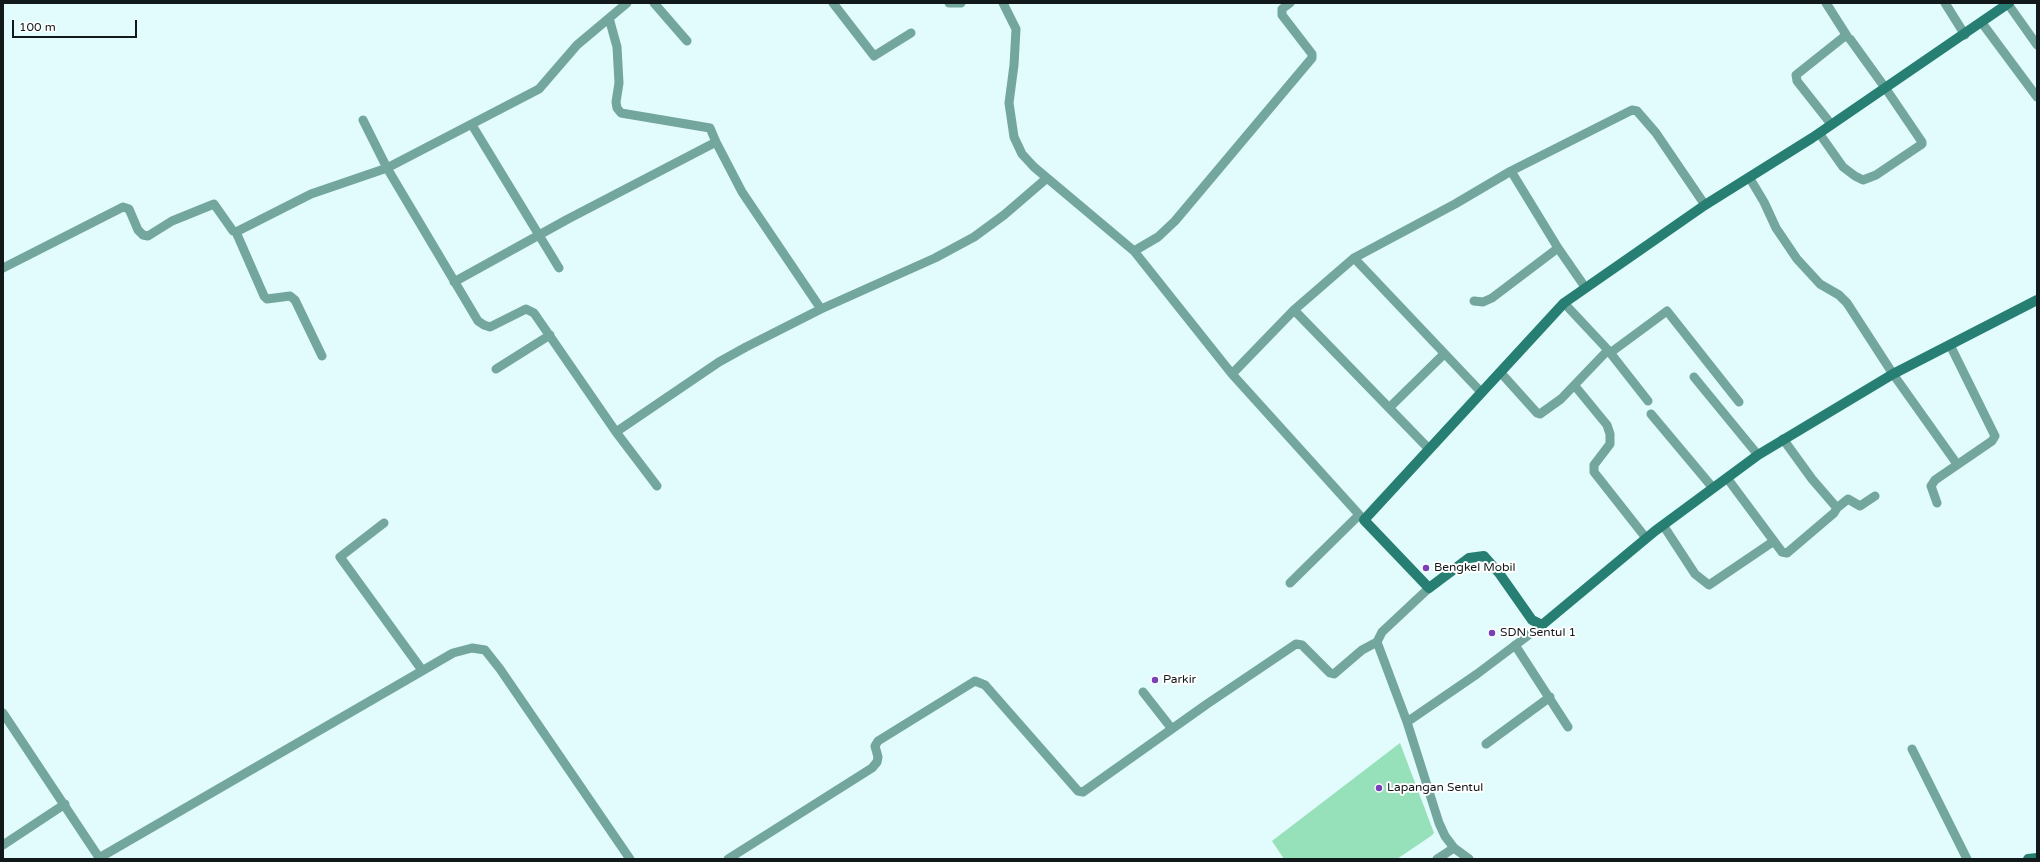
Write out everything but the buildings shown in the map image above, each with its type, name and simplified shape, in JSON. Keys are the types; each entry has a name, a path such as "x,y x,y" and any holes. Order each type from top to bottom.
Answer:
{"street":[{"path":"236,232 311,194 387,168 540,89 577,45 627,3"},
{"path":"654,3 687,42"},
{"path":"833,3 874,56 911,33"},
{"path":"949,3 961,3"},
{"path":"1003,3 1014,25 1016,36 1009,102 1014,138 1022,154 1047,178 1134,251 1232,374 1362,518 1428,588"},
{"path":"1134,251 1158,237 1175,221 1312,58 1312,54 1282,15 1282,9 1290,3"},
{"path":"1819,133 1836,158 1848,172 1863,180 1876,175 1922,144 1886,89 1847,36 1826,3"},
{"path":"1945,3 1965,35"},
{"path":"1290,583 1362,518 1429,449 1481,392 1501,373 1564,303 1585,287 1705,205 1886,89 2009,3 2037,45"},
{"path":"609,18 617,47 619,83 616,102 617,108 621,113 710,128 742,192 821,309"},
{"path":"1982,23 2037,97"},
{"path":"1831,124 1798,81 1796,75 1843,37 1847,36"},
{"path":"1232,374 1294,310 1354,258 1511,172 1635,110 1656,133 1705,205"},
{"path":"363,120 387,168 475,318 481,324 490,327 526,309 534,313 616,432 657,486"},
{"path":"472,125 559,268"},
{"path":"454,282 538,235 716,142"},
{"path":"1511,172 1558,248 1585,287"},
{"path":"1748,177 1764,202 1776,228 1796,259 1820,284 1839,295 1847,303 1893,374 1957,464"},
{"path":"616,432 719,362 821,309 935,258 974,237 1004,215 1047,178"},
{"path":"3,268 125,207 129,208 138,230 146,236 154,233 172,221 214,204 217,206 233,231 236,232 264,296 267,299 290,296 295,300 322,356"},
{"path":"1474,301 1478,302 1492,298 1558,248"},
{"path":"1354,258 1481,392"},
{"path":"1407,722 1542,625 1646,538 1758,455 1893,374 2037,300"},
{"path":"1564,303 1609,351 1648,401"},
{"path":"1294,310 1390,407 1429,449"},
{"path":"1501,373 1537,413 1540,414 1562,399 1609,351 1667,311 1739,402"},
{"path":"496,369 550,335"},
{"path":"1937,503 1932,490 1933,482 1992,441 1995,436 1950,345"},
{"path":"1390,407 1444,354"},
{"path":"1694,377 1758,455"},
{"path":"1575,386 1607,425 1610,434 1610,444 1594,466 1594,472 1646,538"},
{"path":"1651,414 1714,488"},
{"path":"1783,439 1812,479 1837,508"},
{"path":"1727,478 1782,552 1787,553 1848,500 1860,506 1875,496"},
{"path":"384,523 340,556 422,670"},
{"path":"1663,525 1696,574 1709,585 1774,541"},
{"path":"728,859 872,768 877,762 878,757 875,746 878,741 975,681 985,685 1080,792 1086,791 1172,729 1296,644 1302,645 1330,673 1334,674 1362,650 1377,642 1382,632 1428,588 1469,558 1484,556 1499,573 1532,620 1542,625"},
{"path":"1377,642 1407,722 1439,823 1445,836 1454,848 1469,859"},
{"path":"1515,645 1568,727"},
{"path":"3,713 65,804 100,859 453,652 464,649 481,649 488,652 630,859"},
{"path":"1143,692 1172,729"},
{"path":"1486,744 1550,697"},
{"path":"1912,749 1967,859"},
{"path":"3,845 65,804"},
{"path":"1437,859 1454,848"},
{"path":"2028,859 2037,858"}],"green space":[{"name":"Lapangan Sentul","path":"1400,743 1434,833 1431,836 1397,859 1284,859 1272,841"}],"place":[{"name":"Bengkel Mobil","path":"1426,568"},
{"name":"SDN Sentul 1","path":"1492,633"},
{"name":"Parkir","path":"1155,680"},
{"name":"Lapangan Sentul","path":"1379,788"}]}
